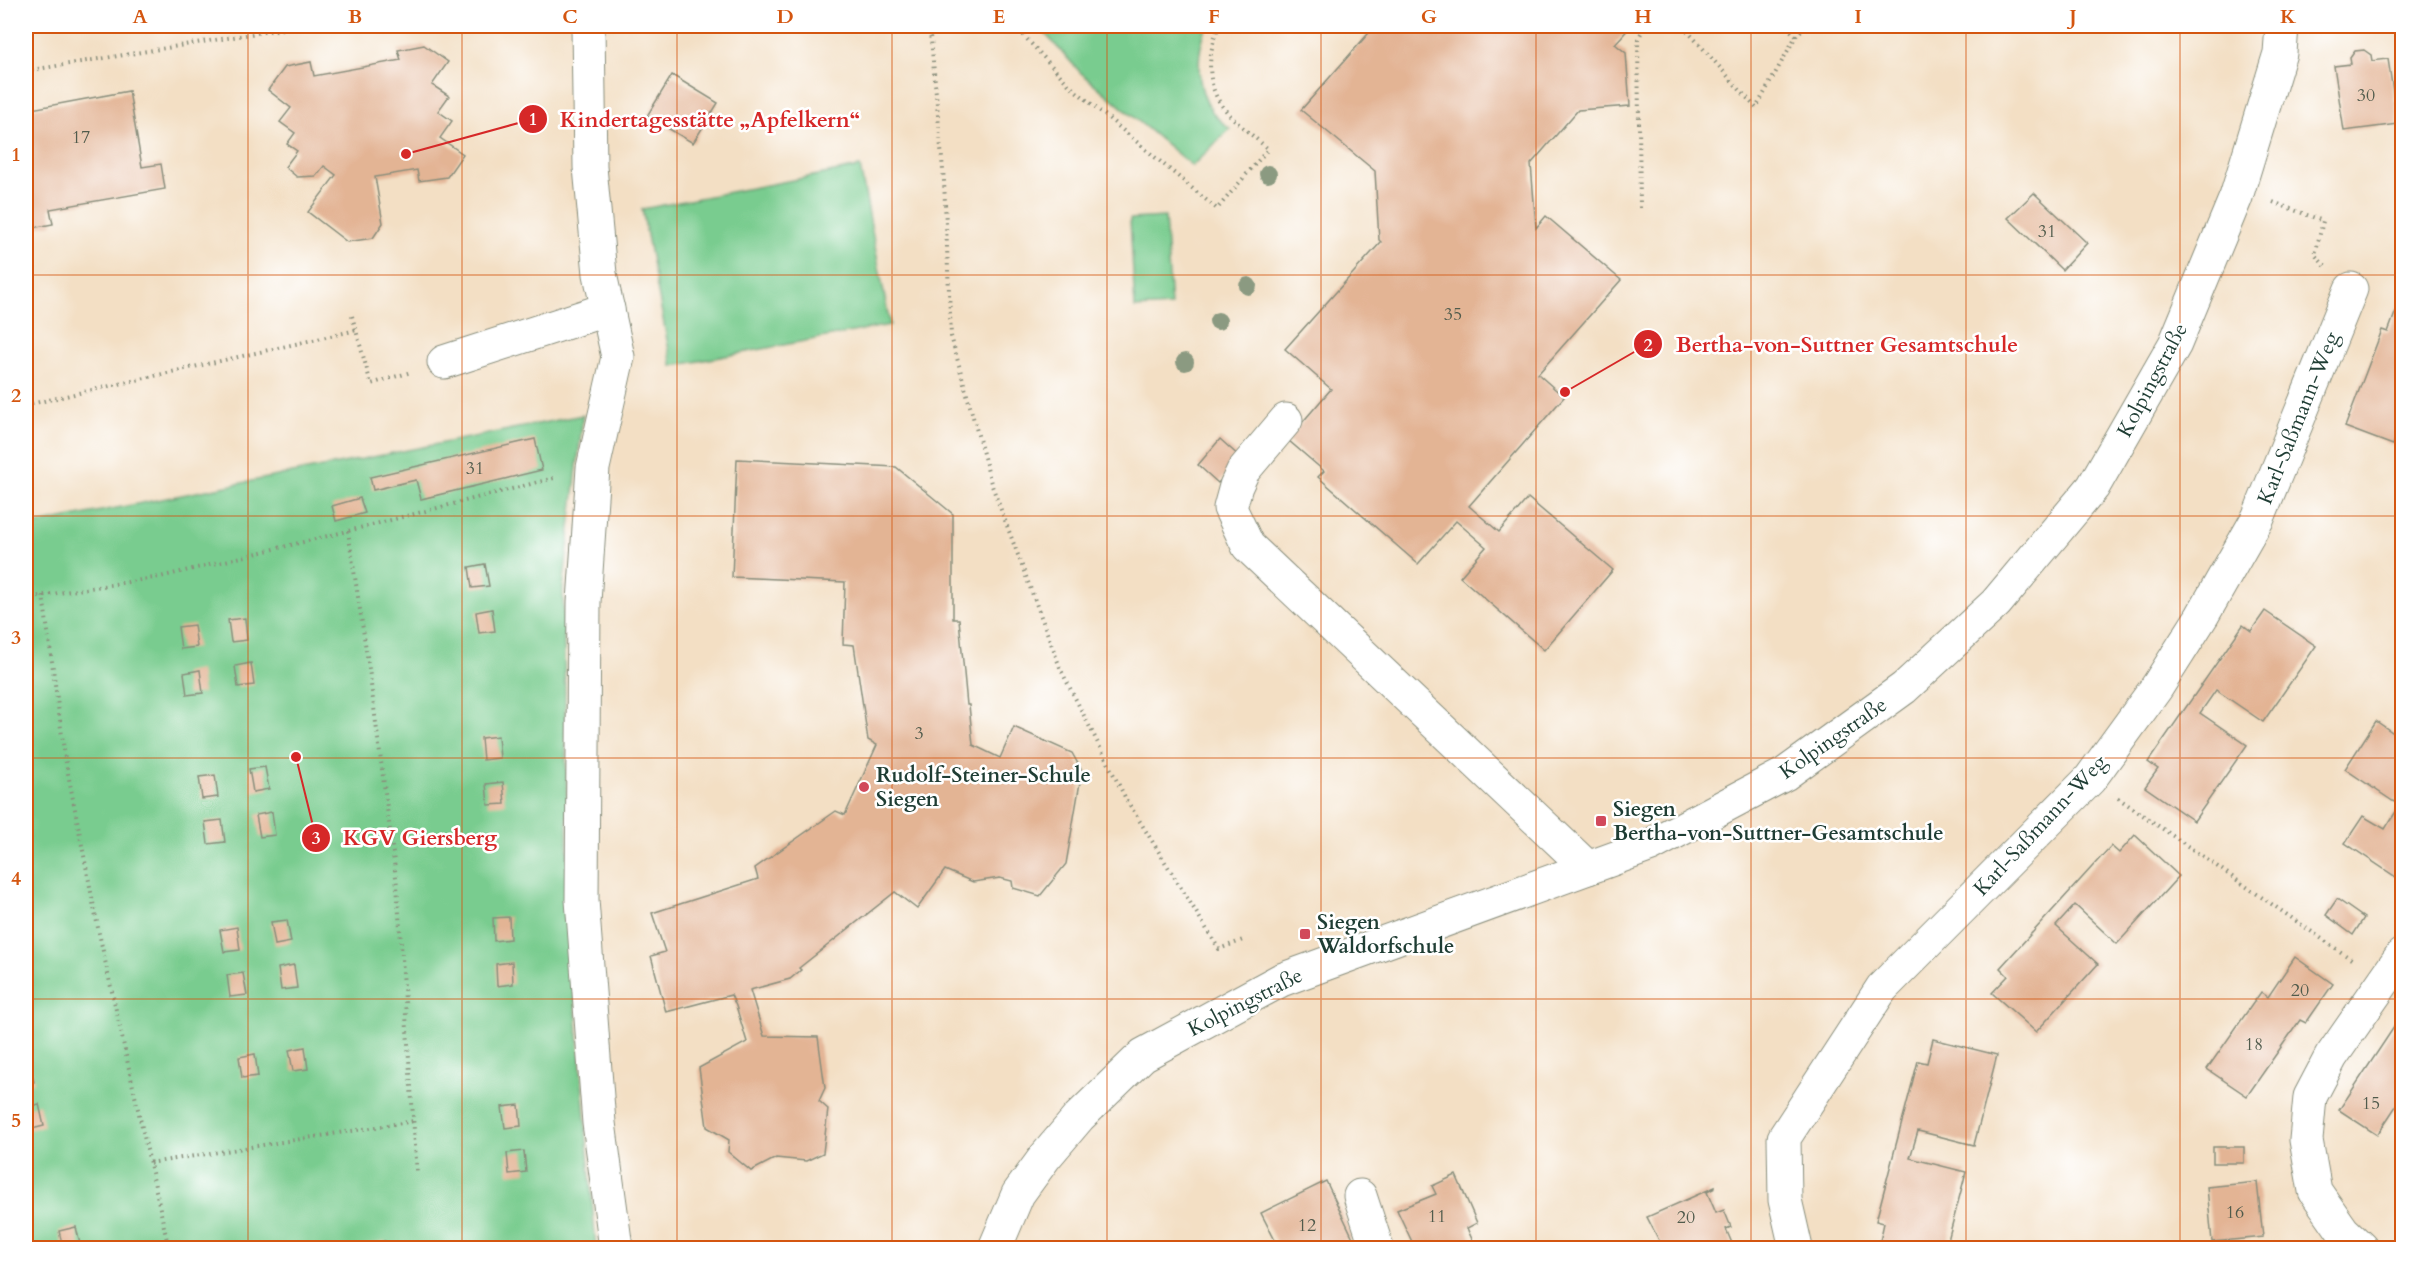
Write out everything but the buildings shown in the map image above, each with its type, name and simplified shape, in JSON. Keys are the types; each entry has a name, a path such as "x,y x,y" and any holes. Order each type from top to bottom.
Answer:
{"street":[{"path":"588,26 590,167 600,274 618,357 593,468 584,602 582,900 599,1123 616,1248"},
{"name":"Kolpingstraße","path":"995,1248 1018,1194 1045,1157 1079,1117 1143,1055 1281,980 1651,845 1785,774 1904,688 1996,603 2093,487 2175,344 2238,190 2280,53 2282,26"},
{"name":"Karl-Saßmann-Weg","path":"1796,1248 1785,1200 1784,1138 1882,988 2090,778 2157,687 2202,616 2258,518 2351,289"},
{"path":"444,362 608,309"},
{"path":"1286,420 1243,471 1236,486 1230,508 1248,546 1588,868"},
{"path":"2361,1248 2343,1231 2315,1191 2306,1140 2310,1097 2331,1057 2403,955"},
{"path":"1360,1196 1377,1248"}],"path":[{"path":"26,70 300,26"},
{"path":"925,26 931,39 944,182 951,336 991,483 1061,670 1126,799 1219,949 1243,940"},
{"path":"1015,26 1070,86 1217,209 1268,149 1222,107 1215,90 1210,64 1211,46 1219,26"},
{"path":"1640,208 1638,39 1645,26"},
{"path":"1683,26 1756,108 1796,36 1805,26"},
{"path":"1786,26 1796,36"},
{"path":"2238,190 2323,221 2315,255"},
{"path":"352,316 371,384"},
{"path":"26,405 357,330"},
{"path":"26,598 160,577 593,468"},
{"path":"348,531 398,885 417,1174"},
{"path":"42,595 66,758 99,933 168,1245"},
{"path":"2090,778 2384,982"},
{"path":"150,1163 414,1121"}],"green space":[{"path":"1038,26 1207,26 1199,59 1200,82 1213,113 1230,129 1192,166 1081,73"},
{"path":"860,167 890,325 672,366 642,209"},
{"path":"1165,217 1171,306 1135,308 1130,219"},
{"path":"583,415 563,589 569,926 596,1248 26,1248 26,526"}],"place":[{"name":"Kindertagesstätte „Apfelkern“","path":"406,154"},
{"name":"Bertha-von-Suttner Gesamtschule","path":"1565,392"},
{"name":"KGV Giersberg","path":"296,757"},
{"name":"Rudolf-Steiner-Schule Siegen","path":"864,787"},
{"name":"Siegen Bertha-von-Suttner-Gesamtschule","path":"1601,821"},
{"name":"Siegen Waldorfschule","path":"1305,934"}]}
